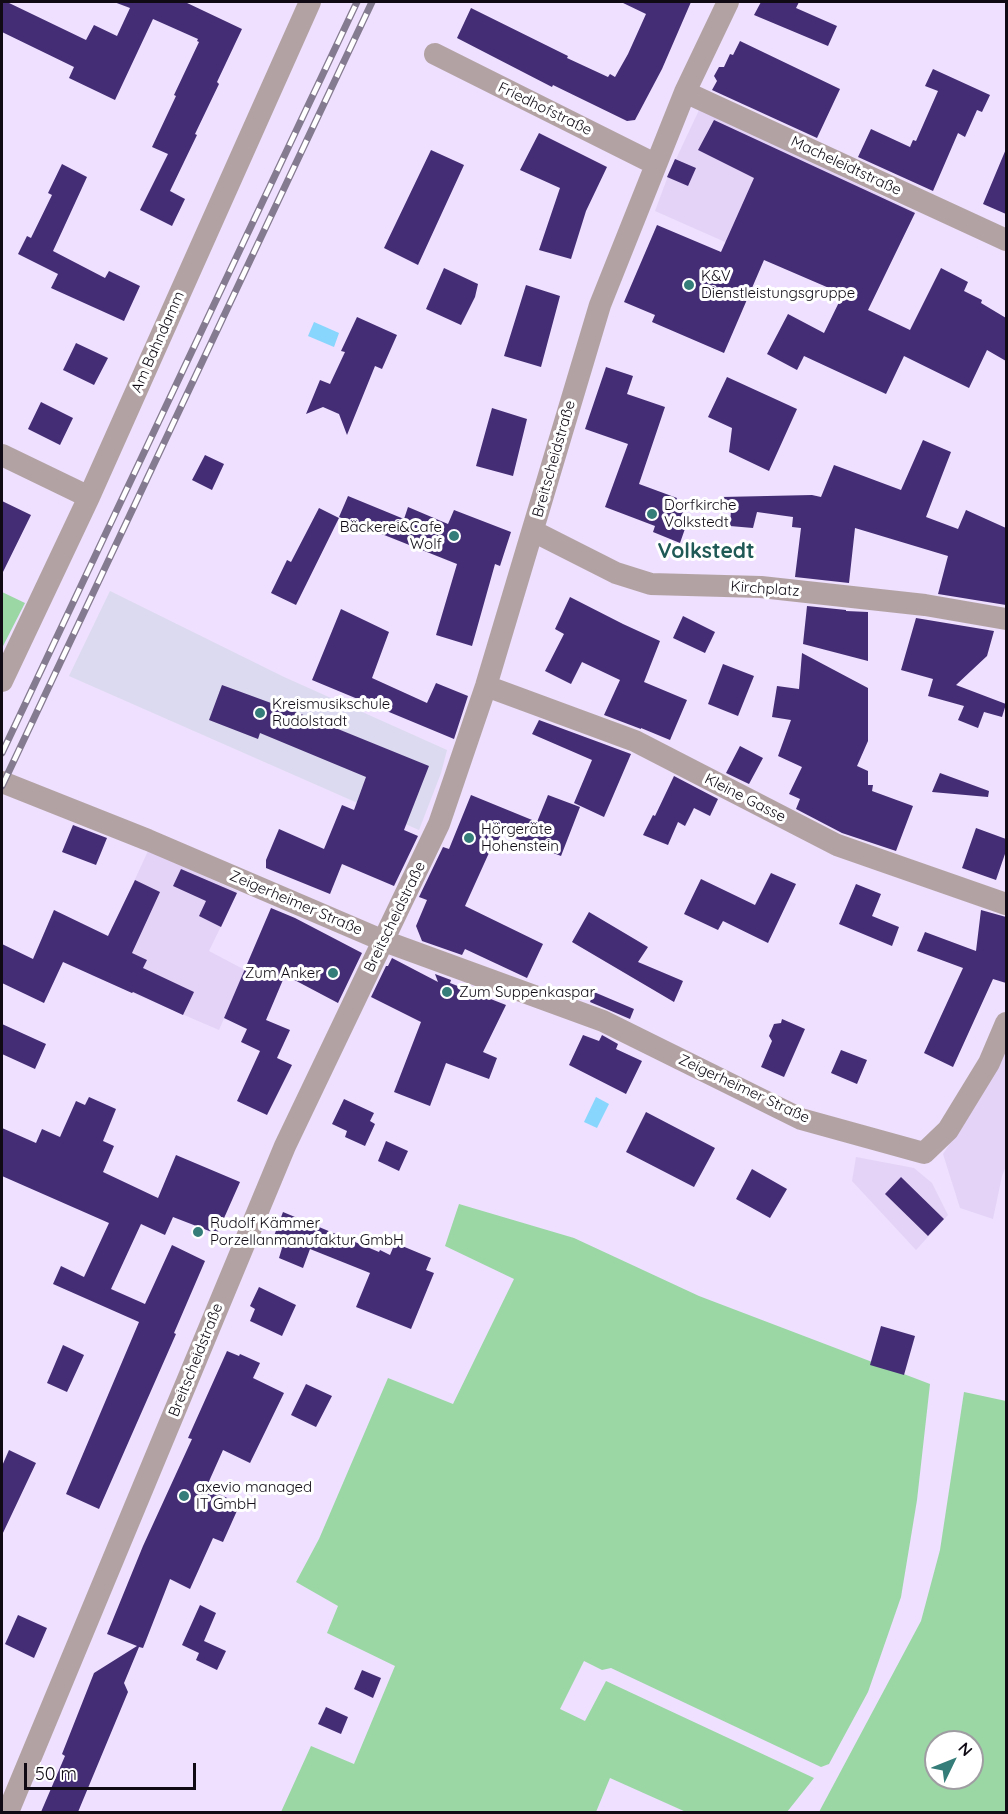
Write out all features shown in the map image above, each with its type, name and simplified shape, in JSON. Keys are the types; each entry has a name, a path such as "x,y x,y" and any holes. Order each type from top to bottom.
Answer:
{"street":[{"name":"Breitscheidstraße","path":"9,1812 285,1146 439,824 486,686 600,305 685,92 728,2"},
{"name":"Am Bahndamm","path":"2,681 89,497 280,70 301,5"},
{"name":"Friedhofstraße","path":"435,54 655,164"},
{"name":"Macheleidtstraße","path":"685,92 1006,240"},
{"path":"2,455 89,497"},
{"name":"Kirchplatz","path":"533,531 616,573 651,584 761,587 925,605 1006,619"},
{"name":"Kleine Gasse","path":"486,686 635,741 837,846 1006,904"},
{"name":"Zeigerheimer Straße","path":"2,782 148,840 384,941 603,1021 801,1119 924,1153 948,1130 989,1063 1006,1023"}],"shaded area":[{"path":"700,108 915,212 870,306 655,211 668,176"},
{"name":"Kreismusikschule Rudolstadt","path":"110,591 284,677 447,750 441,773 419,830 69,676"},
{"path":"148,851 238,891 209,951 245,970 219,1030 91,975"},
{"path":"1006,1040 1006,1166 993,1219 960,1208 943,1154 965,1121"},
{"path":"856,1157 914,1168 932,1183 948,1215 916,1250 852,1181"}],"green space":[{"path":"2,592 25,603 2,648"},
{"path":"459,1204 574,1238 699,1296 930,1384 917,1500 901,1597 868,1692 829,1764 821,1767 611,1668 602,1670 584,1661 560,1709 585,1721 606,1681 814,1778 787,1812 686,1812 610,1778 596,1812 281,1812 311,1746 354,1764 395,1666 327,1633 338,1606 296,1582 319,1539 388,1378 453,1404 514,1279 445,1246"},
{"path":"964,1392 1006,1401 1006,1812 819,1812 921,1621 940,1550"}],"water":[{"path":"314,322 339,333 334,347 308,336"},
{"path":"596,1097 609,1104 597,1128 584,1122"}],"building":[{"path":"2,2 7,2 86,40 94,25 117,36 130,8 114,2 185,2 242,29 217,82 219,84 195,134 197,135 170,191 185,199 172,226 140,210 168,154 152,147 199,42 198,39 153,19 115,100 69,78 74,67 2,32"},
{"path":"621,2 691,2 662,69 635,120 627,121 553,85 552,87 457,38 471,8 568,56 567,58 608,77 610,74 615,77 646,14"},
{"path":"761,2 799,2 796,8 837,26 828,46 754,15"},
{"path":"740,41 840,89 817,138 712,90 717,81 714,76 719,67 724,67"},
{"path":"933,69 990,95 982,112 977,110 965,137 958,133 933,191 858,157 871,129 910,147 913,140 916,141 938,91 925,86"},
{"path":"714,120 915,213 868,310 910,330 941,268 968,282 964,291 982,300 981,303 1006,318 1006,361 987,350 969,388 904,356 886,394 804,356 797,370 767,354 788,314 824,333 843,294 764,260 724,353 652,322 655,315 624,302 657,225 721,252 754,178 698,150"},
{"path":"539,133 607,167 586,211 571,259 539,250 560,188 520,170"},
{"path":"1006,149 1006,214 983,204"},
{"path":"431,150 464,165 418,265 384,248"},
{"path":"675,159 696,168 688,186 667,177"},
{"path":"62,164 87,177 53,251 105,278 109,271 140,286 124,321 51,288 58,274 18,254 27,236 31,238 52,195 48,193"},
{"path":"444,268 478,284 475,297 461,325 426,309"},
{"path":"526,285 560,296 541,367 504,356"},
{"path":"357,317 397,335 382,369 375,366 347,435 339,414 323,407 306,414 320,380 330,384 345,352 341,351"},
{"path":"76,343 108,358 94,385 63,370"},
{"path":"606,367 633,376 627,394 665,407 639,484 677,498 675,503 685,506 680,520 687,523 680,543 653,532 655,526 605,507 628,444 585,429"},
{"path":"727,377 797,409 769,471 729,452 732,428 708,417"},
{"path":"41,402 73,418 60,445 28,429"},
{"path":"492,408 527,419 513,476 476,466"},
{"path":"923,440 951,452 926,517 958,529 966,510 1006,528 1006,605 938,594 948,556 855,528 849,583 795,577 801,528 792,527 793,517 757,512 753,528 730,526 731,509 722,507 722,497 812,495 821,497 834,465 901,490"},
{"path":"205,455 224,464 212,490 192,480"},
{"path":"348,496 404,519 408,507 448,524 454,510 511,532 500,566 495,564 472,646 436,635 457,564 339,517"},
{"path":"2,501 31,515 2,574"},
{"path":"319,508 339,518 296,605 271,593 287,560 291,562"},
{"path":"570,597 660,641 644,682 687,700 670,740 604,715 620,680 582,662 571,684 545,671 564,634 555,629"},
{"path":"807,606 868,612 868,661 803,644"},
{"path":"341,609 389,632 372,678 427,703 436,683 468,696 454,739 312,680"},
{"path":"683,616 715,632 705,653 673,638"},
{"path":"916,618 994,631 987,656 956,685 1006,704 1002,717 984,712 978,728 958,720 964,706 928,696 933,679 901,670"},
{"path":"802,653 868,688 868,741 857,766 868,771 868,785 873,785 872,791 913,806 896,851 842,833 796,809 800,799 789,794 802,767 778,756 791,720 772,717 777,686 799,689"},
{"path":"723,664 754,676 738,716 708,704"},
{"path":"222,685 429,766 404,830 418,836 394,886 342,864 330,894 266,868 266,860 279,829 324,849 342,805 354,810 366,777 260,733 258,739 209,720"},
{"path":"539,720 631,754 604,817 574,803 592,760 532,734"},
{"path":"740,746 763,758 749,784 726,773"},
{"path":"940,773 989,791 988,797 932,792"},
{"path":"674,776 718,799 710,816 694,808 685,826 678,822 668,845 643,835"},
{"path":"471,795 537,822 548,795 580,807 561,856 502,833 496,844 493,844 465,906 543,944 527,978 465,949 462,955 422,941 416,926 427,900 419,897 443,847 449,849"},
{"path":"73,825 107,838 96,865 62,852"},
{"path":"976,828 1006,839 1006,851 996,880 962,868"},
{"path":"181,869 237,893 221,927 199,916 206,901 173,886"},
{"path":"771,873 796,884 768,943 723,921 718,930 684,914 701,879 755,905"},
{"path":"135,880 160,892 132,953 147,960 143,968 194,992 183,1015 63,962 44,1003 2,983 2,944 33,959 54,910 108,936"},
{"path":"856,884 881,894 872,916 899,927 892,946 839,924"},
{"path":"271,908 362,953 338,1003 285,975 266,1020 290,1030 277,1058 292,1065 267,1115 237,1101 260,1051 241,1042 247,1029 224,1018"},
{"path":"981,910 1006,917 1006,983 993,979 953,1067 924,1053 963,968 917,951 925,932 976,951"},
{"path":"589,912 648,947 638,962 683,981 674,1002 572,942"},
{"path":"392,958 438,982 435,974 451,980 450,983 506,1005 483,1052 497,1058 489,1079 446,1063 430,1106 394,1092 421,1022 371,997"},
{"path":"594,992 634,1009 630,1019 590,1002"},
{"path":"782,1019 805,1029 784,1077 761,1067 772,1041 769,1036 774,1024 781,1023"},
{"path":"2,1024 46,1044 35,1069 2,1054"},
{"path":"583,1035 599,1041 602,1035 618,1044 616,1049 642,1061 626,1094 569,1065"},
{"path":"841,1050 867,1060 857,1084 831,1073"},
{"path":"89,1097 116,1109 103,1141 114,1146 103,1172 158,1198 176,1155 240,1182 217,1234 173,1217 165,1235 141,1224 111,1289 145,1304 172,1245 205,1261 174,1333 176,1334 99,1509 66,1494 139,1322 53,1284 61,1266 84,1277 109,1223 2,1176 2,1128 36,1143 42,1129 60,1137 76,1101 85,1105"},
{"path":"344,1099 374,1113 370,1121 375,1124 365,1146 345,1137 347,1131 332,1124"},
{"path":"646,1112 715,1148 694,1187 626,1152"},
{"path":"386,1141 408,1151 399,1171 378,1161"},
{"path":"752,1169 787,1189 770,1218 736,1199"},
{"path":"901,1177 944,1219 928,1236 885,1194"},
{"path":"283,1212 379,1252 380,1250 390,1255 395,1243 431,1258 426,1270 434,1273 411,1329 356,1307 370,1273 310,1249 303,1268 279,1258 282,1248 271,1244"},
{"path":"259,1287 296,1305 282,1336 250,1321 255,1309 250,1306"},
{"path":"881,1326 915,1336 904,1375 870,1365"},
{"path":"63,1345 84,1355 67,1392 47,1383"},
{"path":"227,1351 260,1363 253,1378 284,1393 250,1463 223,1450 206,1488 240,1504 223,1542 213,1538 190,1589 170,1579 143,1648 139,1647 124,1683 128,1692 78,1812 41,1812 65,1756 62,1754 94,1673 137,1646 107,1634 143,1546 192,1439 188,1438"},
{"path":"306,1384 332,1396 316,1427 291,1415"},
{"path":"9,1450 36,1463 2,1535 2,1466"},
{"path":"200,1605 216,1613 204,1641 226,1651 217,1670 196,1660 199,1653 182,1645"},
{"path":"18,1615 47,1628 34,1658 5,1644"},
{"path":"362,1670 381,1678 373,1698 354,1689"},
{"path":"326,1707 348,1717 341,1734 318,1724"}],"railway":[{"path":"2,753 357,2"},
{"path":"2,786 372,2"}],"place":[{"name":"K&V Dienstleistungsgruppe","path":"689,285"},
{"name":"Dorfkirche Volkstedt","path":"652,514"},
{"name":"Bäckerei&Cafe Wolf","path":"454,536"},
{"name":"Kreismusikschule Rudolstadt","path":"260,713"},
{"name":"Hörgeräte Hohenstein","path":"469,838"},
{"name":"Zum Anker","path":"333,973"},
{"name":"Zum Suppenkaspar","path":"447,992"},
{"name":"Rudolf Kämmer Porzellanmanufaktur GmbH","path":"198,1232"},
{"name":"axevio managed IT GmbH","path":"184,1496"}],"district":[{"name":"Volkstedt","path":"706,552"}]}
